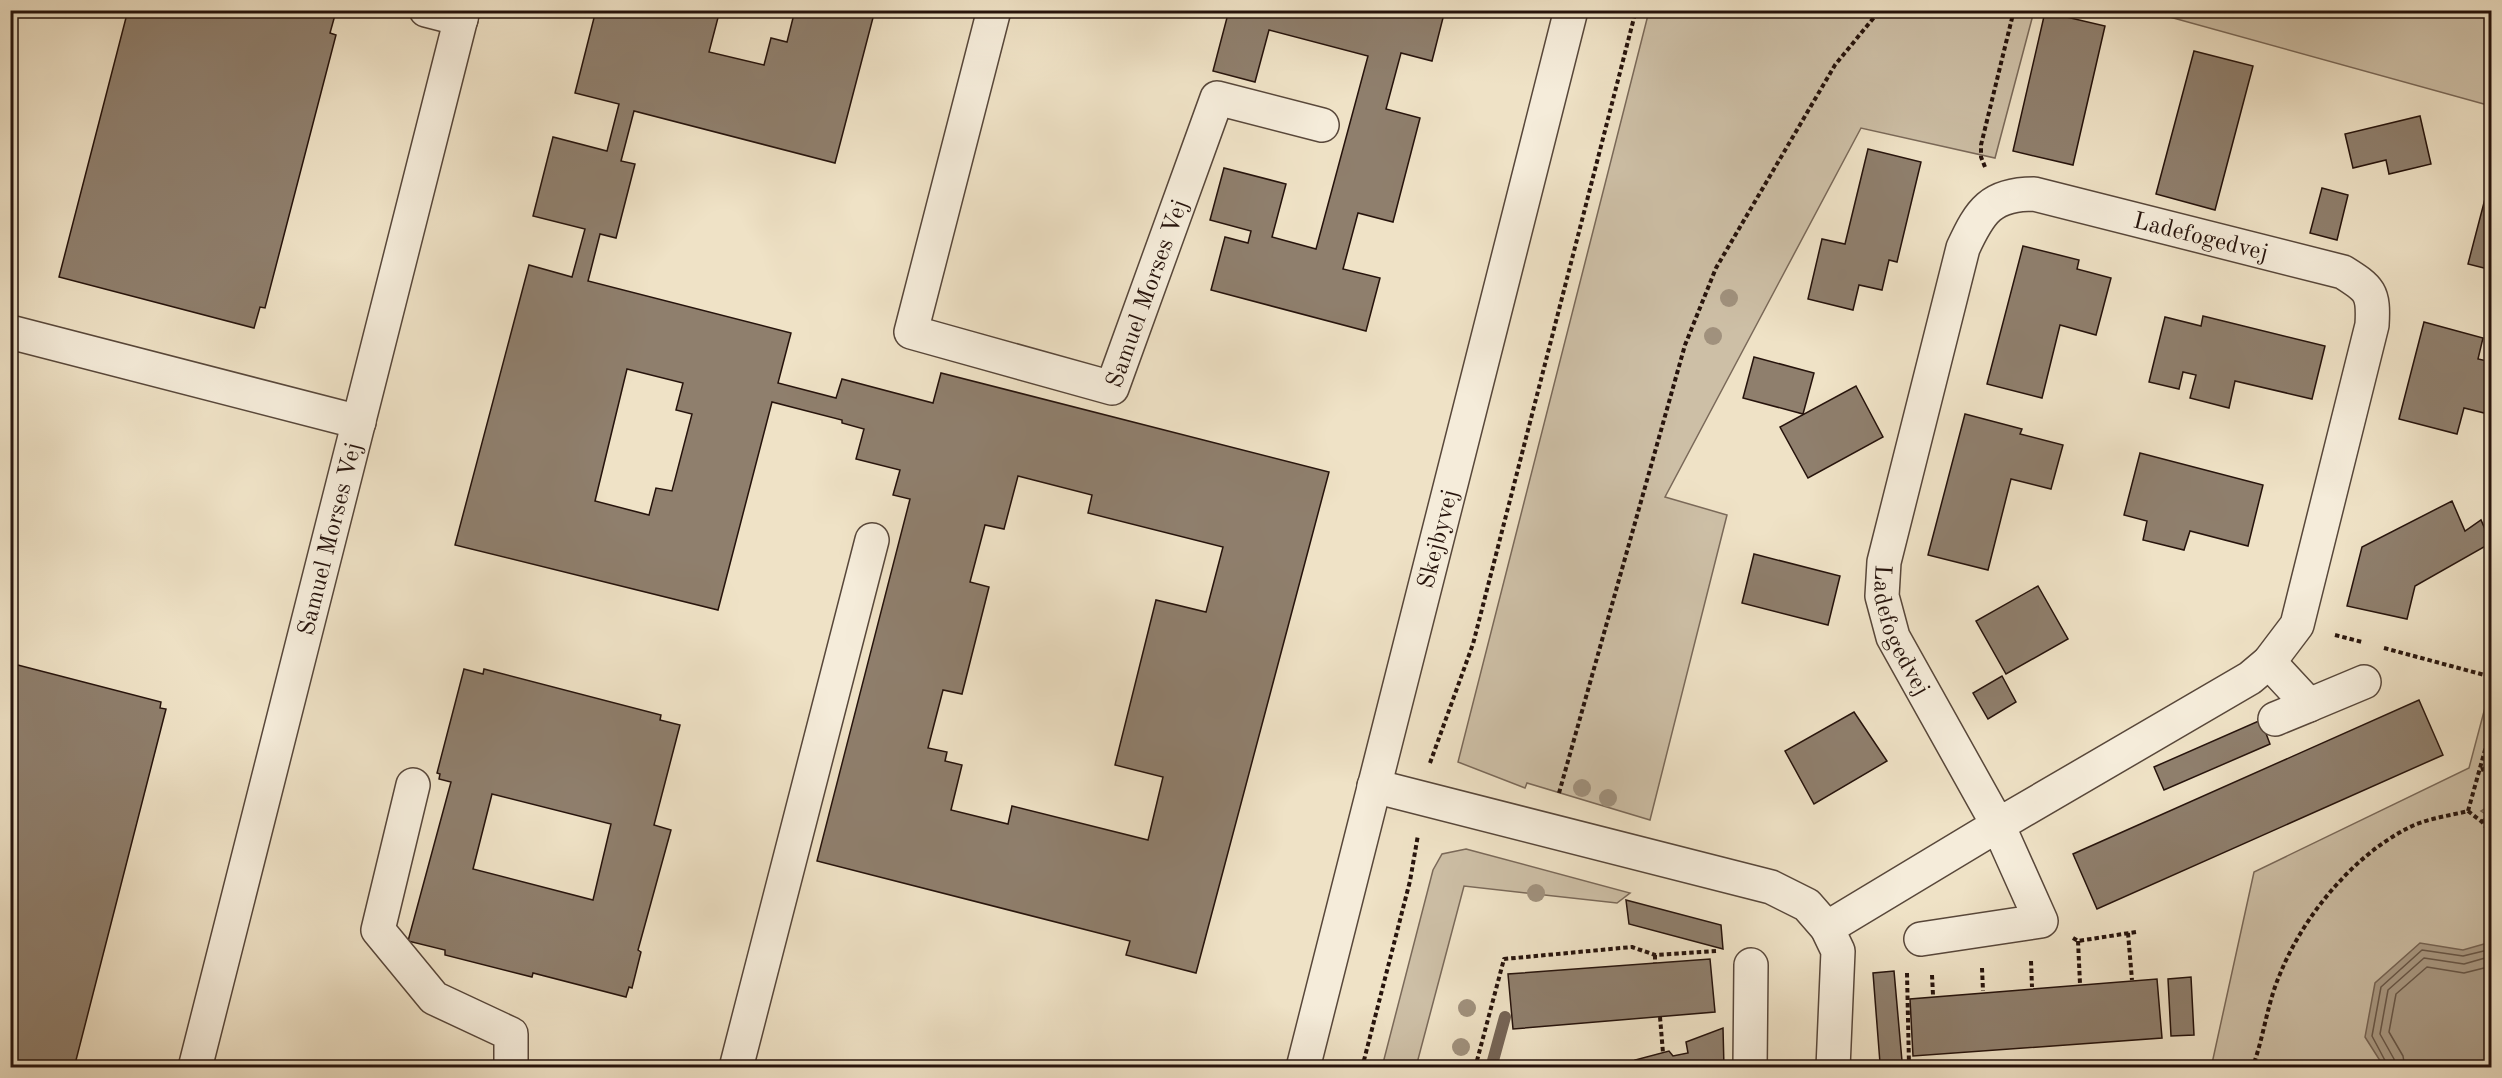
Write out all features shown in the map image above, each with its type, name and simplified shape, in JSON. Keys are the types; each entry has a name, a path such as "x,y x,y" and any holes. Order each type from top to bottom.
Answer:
{"street":[{"path":"426,10 462,15"},
{"name":"Samuel Morses Vej","path":"994,10 911,332 1112,388 1217,98 1322,125"},
{"name":"Skejbyvej","path":"1303,1068 1571,10"},
{"name":"Samuel Morses Vej","path":"195,1068 462,15"},
{"name":"Ladefogedvej","path":"1827,928 2250,678 2269,662 2296,625 2372,325 2373,306 2366,286 2343,272 2034,194 2013,194 1990,204 1975,222 1963,248 1884,562 1882,596 1893,637 1998,825"},
{"path":"10,332 359,422"},
{"path":"736,1068 872,540"},
{"path":"2269,662 2309,705"},
{"path":"2275,719 2364,682"},
{"path":"412,785 378,930 434,998 511,1034 511,1068"},
{"path":"1374,786 1771,887 1807,905 1827,928 1838,951 1833,1068"},
{"path":"1921,939 2041,921 1998,825"},
{"path":"1749,1068 1750,965"}],"path":[{"path":"1362,1068 1410,881 1430,763 1473,644 1636,10"},
{"path":"1556,803 1686,345 1716,268 1835,65 1880,10"},
{"path":"2006,197 1983,164 1981,145 2014,10"},
{"path":"2483,10 2492,28"},
{"path":"2296,625 2368,644"},
{"path":"2378,646 2492,677"},
{"path":"2468,811 2492,725"},
{"path":"2480,771 2492,766"},
{"path":"2468,811 2482,822 2492,835"},
{"path":"2250,1068 2258,1053 2279,975 2297,935 2328,897 2352,870 2379,847 2408,828 2468,811"},
{"path":"2482,822 2492,815"},
{"path":"2041,921 2078,941 2136,932"},
{"path":"2128,933 2132,980"},
{"path":"1909,1065 1906,953 1921,939"},
{"path":"2078,941 2079,984"},
{"path":"1475,1068 1504,959 1632,947 1655,955 1718,951"},
{"path":"1655,955 1655,963"},
{"path":"2030,956 2032,987"},
{"path":"1982,958 1983,991"},
{"path":"1660,1017 1663,1053"}],"shaded area":[{"path":"1649,11 2034,11 1995,158 1861,128 1665,497 1727,515 1650,820 1527,783 1525,788 1458,762"},
{"path":"2148,11 2491,11 2491,106"},
{"path":"2491,685 2491,805 2481,811 2492,818 2491,1067 2211,1068 2254,872 2469,768"},
{"path":"1466,849 1630,893 1617,903 1464,886 1416,1067 1382,1067 1433,870 1442,854"}],"water":[{"path":"2491,942 2491,1067 2384,1067 2365,1037 2375,983 2420,943 2463,950"}],"building":[{"path":"128,10 316,10 335,15 330,33 336,35 265,308 260,307 254,328 59,277"},
{"path":"596,10 720,10 709,52 764,65 771,38 787,42 795,10 875,10 835,163 634,111 621,161 635,164 616,238 600,234 588,281 791,333 778,383 836,398 842,379 933,403 941,373 1329,472 1196,973 1126,955 1130,941 817,861 910,499 893,495 900,470 856,459 864,429 842,423 842,420 772,402 718,610 455,545 529,265 572,277 585,229 533,216 553,137 607,151 619,104 575,93","holes":["627,369 683,383 676,410 692,414 672,491 656,488 649,515 595,501","1018,476 1092,495 1088,513 1223,547 1206,612 1156,600 1115,765 1163,777 1148,840 1012,806 1008,824 951,810 962,765 945,761 947,752 928,748 943,690 962,694 989,587 970,582 985,525 1004,529"]},
{"path":"1229,10 1445,10 1432,61 1401,53 1386,109 1420,118 1393,222 1358,213 1343,269 1380,278 1366,331 1211,290 1225,237 1248,243 1251,231 1210,220 1224,168 1286,184 1272,237 1316,249 1368,56 1269,30 1255,82 1213,71"},
{"path":"2045,12 2105,26 2073,165 2013,151"},
{"path":"2194,51 2253,66 2215,210 2156,194"},
{"path":"2420,116 2431,164 2389,174 2386,160 2353,168 2345,134"},
{"path":"1868,149 1921,162 1897,262 1889,260 1882,290 1859,285 1853,310 1808,299 1822,239 1845,244"},
{"path":"2492,172 2492,270 2468,264"},
{"path":"2322,188 2348,195 2337,240 2310,233"},
{"path":"2023,246 2079,260 2077,269 2111,278 2096,335 2060,325 2042,398 1987,384"},
{"path":"2203,316 2325,346 2312,399 2235,381 2229,408 2190,398 2196,375 2183,372 2179,389 2149,382 2165,317 2201,326"},
{"path":"2424,322 2483,338 2478,359 2492,362 2492,415 2464,408 2457,434 2399,419"},
{"path":"1754,357 1814,373 1803,414 1743,398"},
{"path":"1856,386 1883,437 1808,478 1780,427"},
{"path":"1965,414 2022,429 2020,434 2063,445 2051,489 2011,479 1988,570 1928,555"},
{"path":"2140,453 2263,485 2248,546 2190,531 2184,550 2143,540 2147,521 2124,515"},
{"path":"2452,501 2465,531 2481,520 2491,543 2415,586 2407,619 2347,606 2362,547"},
{"path":"1754,554 1840,576 1828,625 1742,603"},
{"path":"2038,586 2068,639 2006,674 1976,621"},
{"path":"10,663 161,702 160,708 166,709 74,1068 10,1068"},
{"path":"464,669 483,674 484,669 661,715 660,720 680,725 654,825 671,830 638,950 641,952 632,988 629,987 626,997 533,973 532,977 445,955 445,950 408,941 451,782 439,779 440,774 437,773","holes":["492,794 611,824 593,900 473,869"]},
{"path":"2002,676 2016,702 1988,719 1973,693"},
{"path":"2419,700 2443,755 2097,909 2073,854"},
{"path":"1854,712 1887,761 1814,804 1785,751"},
{"path":"2261,720 2270,744 2164,790 2154,767"},
{"path":"1626,900 1721,925 1723,949 1629,924"},
{"path":"1710,959 1715,1012 1513,1029 1508,974"},
{"path":"1894,971 1902,1061 1880,1063 1873,973"},
{"path":"2191,977 2194,1035 2171,1036 2168,979"},
{"path":"2157,979 2162,1038 1913,1056 1910,999"},
{"path":"1723,1028 1724,1068 1636,1068 1635,1060 1669,1051 1673,1056 1688,1053 1686,1042"}],"waterway":[{"path":"1491,1068 1505,1017"}]}
